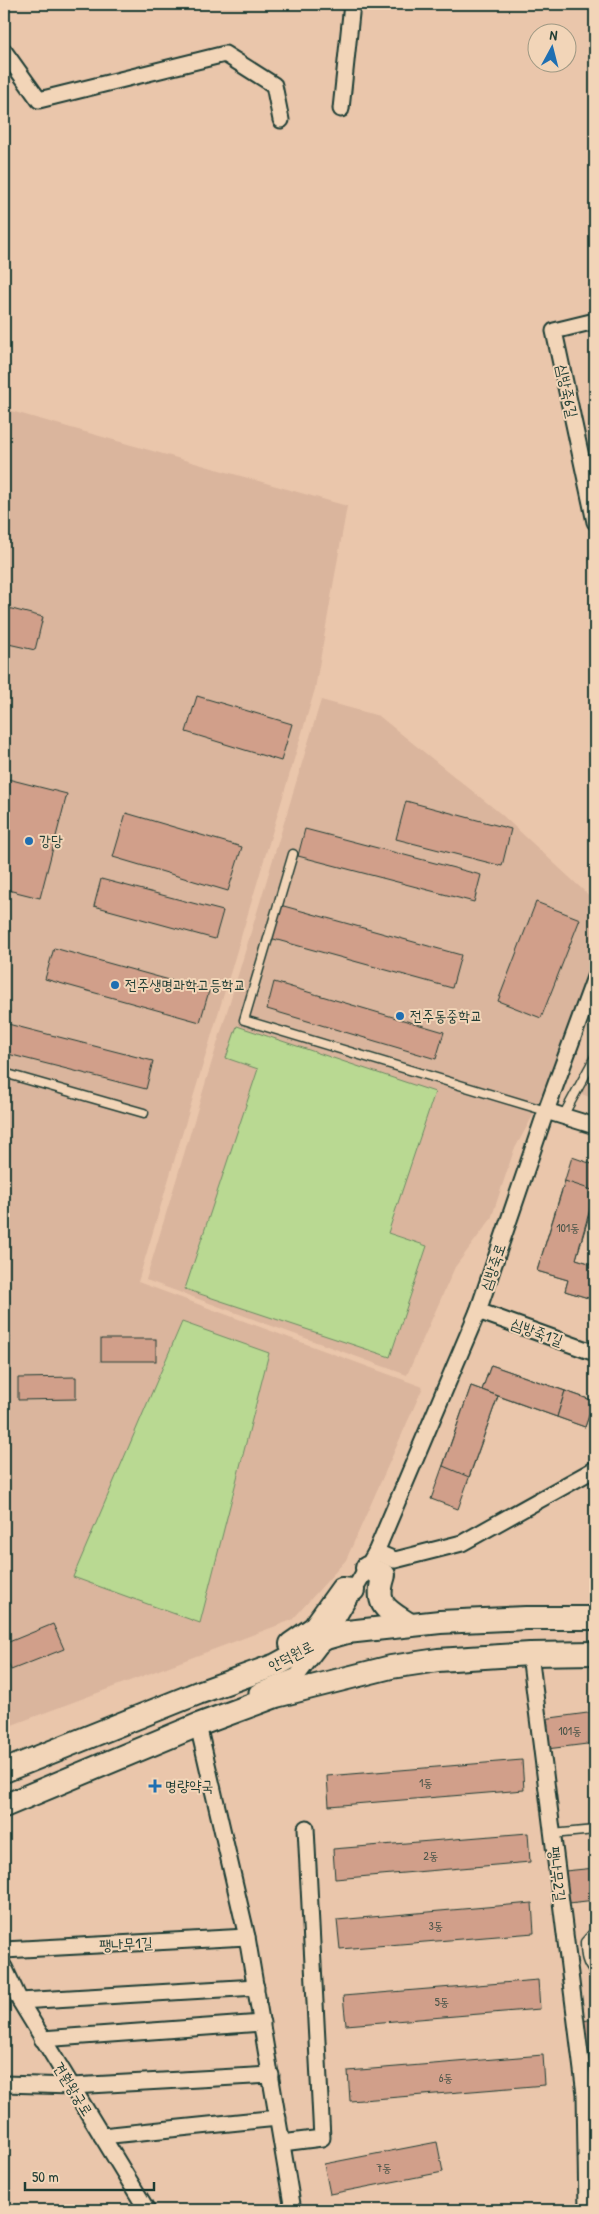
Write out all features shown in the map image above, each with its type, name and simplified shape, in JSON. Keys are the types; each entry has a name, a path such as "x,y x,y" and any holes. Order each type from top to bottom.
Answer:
{"street":[{"path":"341,108 352,4"},
{"path":"4,51 39,100 225,54 274,85 281,120"},
{"name":"심방죽6길","path":"595,321 554,331 595,522"},
{"name":"심방죽로","path":"238,1710 252,1694 297,1676 326,1638 372,1560 478,1311 546,1110 595,977"},
{"path":"546,1110 595,1126"},
{"name":"심방죽1길","path":"478,1311 595,1353"},
{"path":"372,1560 396,1560 462,1543 595,1469"},
{"path":"372,1560 384,1575 379,1590 385,1609 410,1625"},
{"path":"276,1665 274,1656 314,1628 342,1589 353,1590"},
{"name":"안덕원로","path":"4,1771 198,1693 276,1665 326,1638 347,1632 410,1625 526,1618 595,1618"},
{"name":"안덕원로","path":"4,1806 198,1724 276,1696 392,1667 438,1660 530,1654 595,1653"},
{"name":"팽나무2길","path":"530,1654 552,1834 595,2127"},
{"path":"198,1724 247,1937 294,2210"},
{"path":"282,2143 322,2138 306,1828"},
{"name":"팽나무1길","path":"4,1950 247,1937"},
{"name":"견훤왕궁로","path":"4,1967 20,2002 146,2210"},
{"path":"20,2002 256,1987"},
{"path":"42,2038 262,2023"},
{"path":"4,2084 72,2086 271,2075"},
{"name":"팽나무2길","path":"587,2210 590,2093"},
{"path":"102,2136 278,2118"}],"lane":[{"path":"293,854 244,1020 546,1110"},
{"path":"563,1116 595,1056"},
{"path":"4,1074 144,1113"},
{"path":"4,1296 4,1382"},
{"path":"552,1834 595,1830"},
{"path":"592,1934 585,1942 585,1954 589,1967 595,1973"}],"shaded area":[{"name":"전주생명과학고등학교","path":"4,409 347,506 315,689 138,1282 423,1387 346,1560 292,1620 4,1728"},
{"name":"전주동중학교","path":"321,700 379,716 501,814 595,901 595,951 552,1081 514,1150 491,1219 455,1267 407,1375 146,1280"},
{"path":"595,1035 595,1099 576,1092"}],"green space":[{"path":"237,1026 435,1092 388,1233 427,1246 390,1357 185,1289 258,1069 226,1058"},
{"path":"182,1322 269,1353 200,1623 73,1577"}],"building":[{"path":"4,607 43,617 35,650 4,643"},
{"path":"197,696 292,724 281,761 186,732"},
{"name":"강당","path":"4,778 67,794 40,898 4,889"},
{"path":"406,801 511,829 502,866 396,839"},
{"path":"126,813 242,847 228,891 113,857"},
{"path":"305,829 481,875 474,902 298,856"},
{"path":"101,879 223,911 215,939 94,906"},
{"path":"536,902 580,919 541,1018 498,1001"},
{"path":"280,905 461,955 452,988 270,938"},
{"path":"54,948 209,991 200,1022 45,979"},
{"path":"274,982 444,1032 436,1059 267,1009"},
{"path":"4,1023 153,1061 146,1089 4,1053"},
{"path":"572,1157 595,1165 595,1196 576,1259 595,1265 595,1300 565,1291 568,1280 537,1271"},
{"path":"565,1181 595,1191 576,1259 595,1265 595,1300 565,1291 568,1280 537,1271"},
{"path":"101,1339 156,1339 156,1361 101,1361"},
{"path":"491,1365 594,1401 585,1427 498,1396 458,1509 431,1499 471,1386 482,1390"},
{"path":"491,1365 565,1391 557,1417 482,1390"},
{"path":"76,1377 76,1399 18,1400 18,1378"},
{"path":"471,1386 498,1396 469,1477 443,1466"},
{"path":"565,1391 594,1401 585,1427 557,1417"},
{"path":"53,1624 64,1649 11,1670 4,1653 4,1644"},
{"path":"595,1712 595,1743 547,1749 543,1719"},
{"path":"522,1760 524,1790 329,1806 327,1776"},
{"path":"528,1833 530,1862 335,1879 333,1849"},
{"path":"595,1868 595,1900 569,1903 565,1871"},
{"path":"532,1903 534,1933 340,1949 337,1920"},
{"path":"538,1980 540,2009 346,2025 343,1996"},
{"path":"595,2019 595,2052 586,2053 582,2021"},
{"path":"543,2055 545,2085 350,2101 348,2071"},
{"path":"437,2142 443,2172 330,2194 324,2164"}],"place":[{"name":"강당","path":"29,841"},
{"name":"전주생명과학고등학교","path":"115,985"},
{"name":"전주동중학교","path":"400,1016"},
{"name":"명량약국","path":"155,1786"}]}
